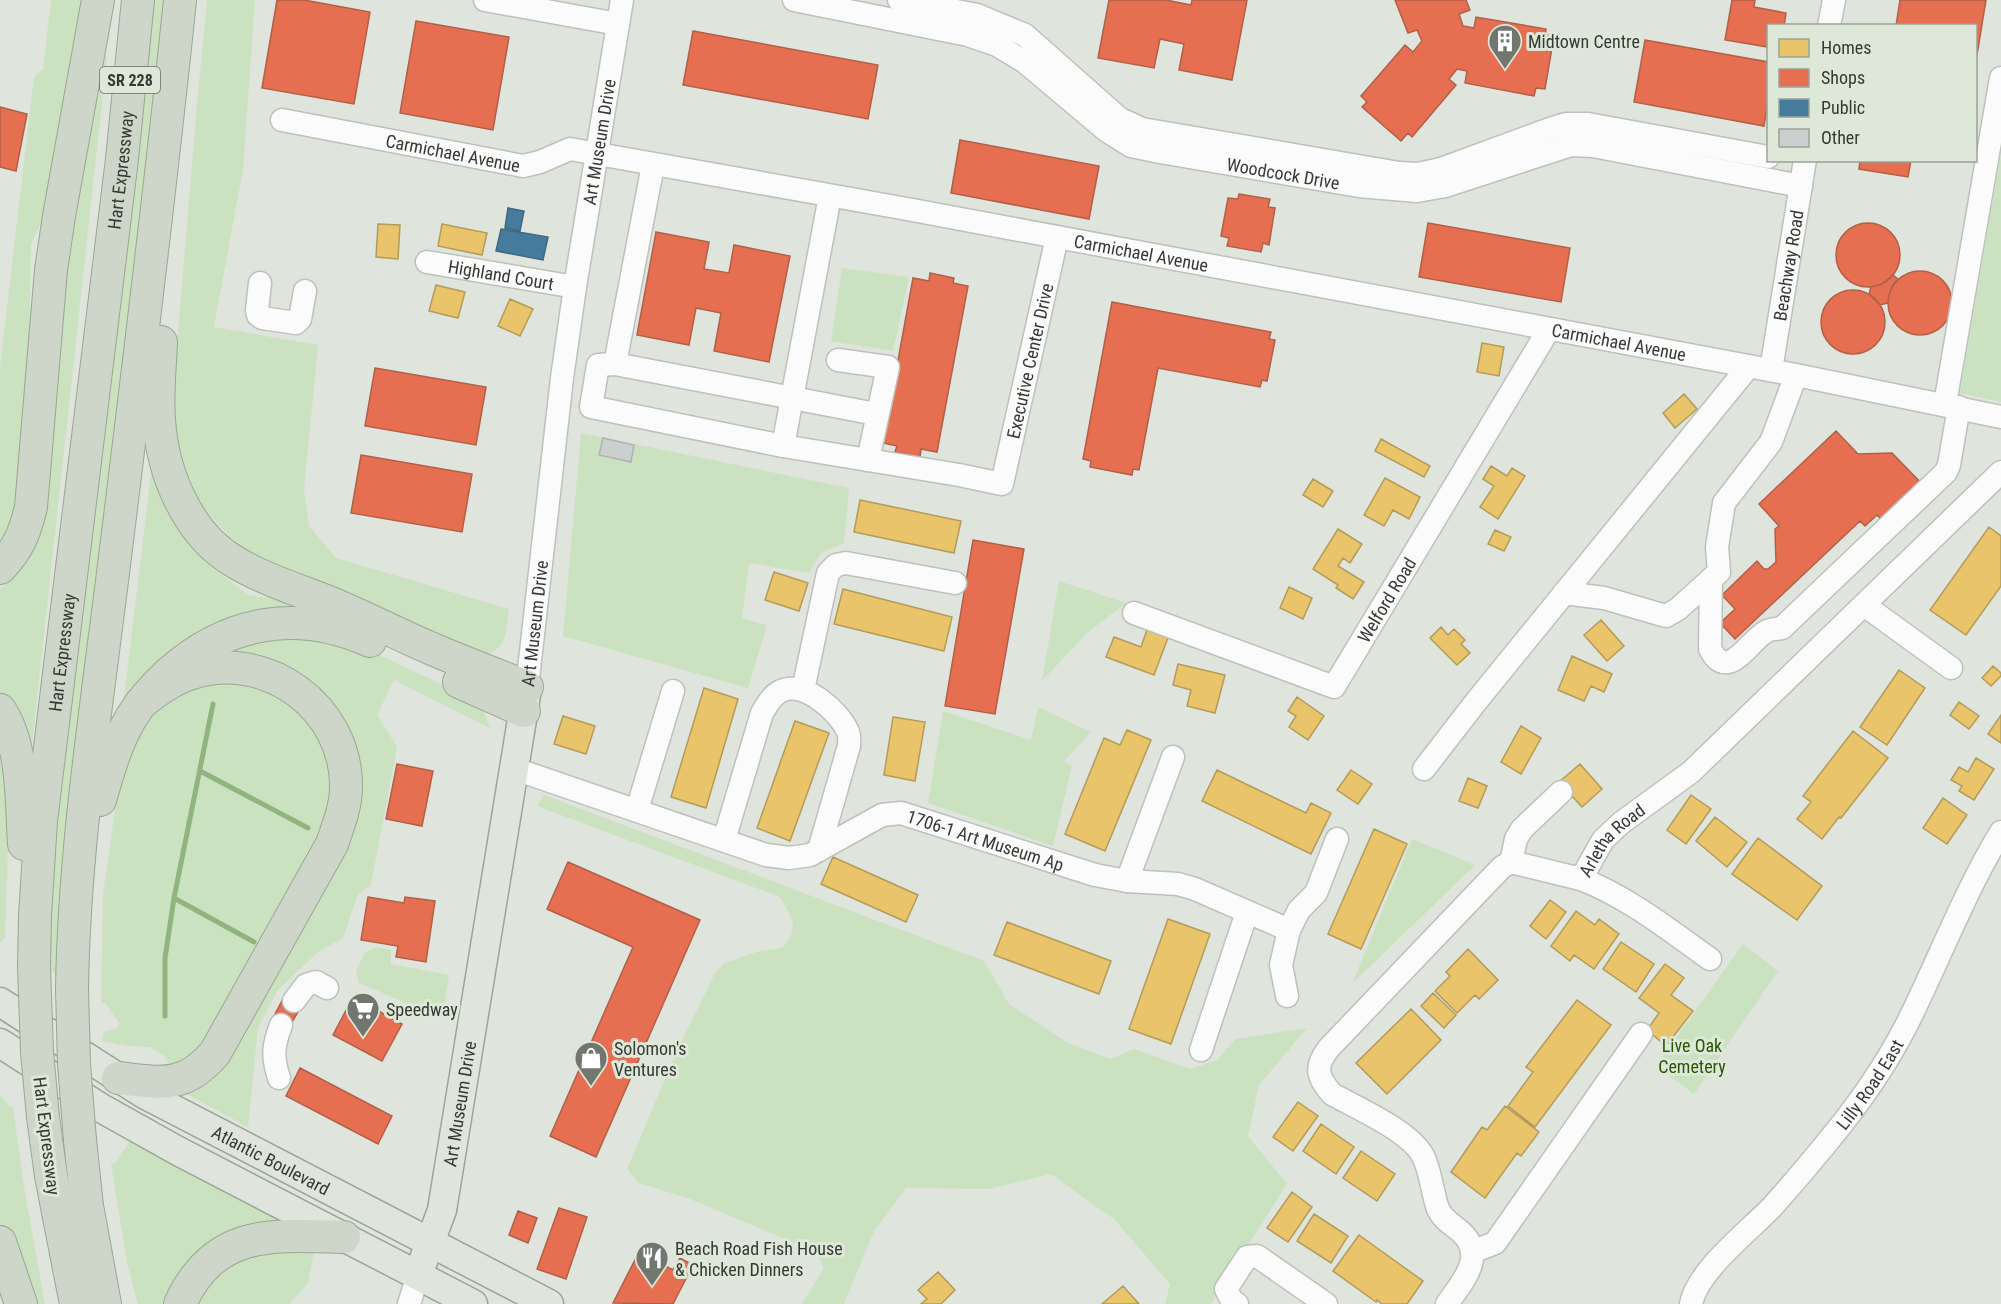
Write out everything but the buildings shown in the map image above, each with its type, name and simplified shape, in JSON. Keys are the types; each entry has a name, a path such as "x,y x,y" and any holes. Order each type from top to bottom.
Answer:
{"highway":[{"path":"0,568 13,554 25,531 31,507 51,270 98,0"},
{"path":"122,159 127,0"},
{"name":"Hart Expressway","path":"76,1304 54,1197 43,1117 37,1042 35,916 41,821 122,159 138,0"},
{"name":"Hart Expressway","path":"105,1304 87,1206 80,1140 73,1041 74,908 82,818 134,410 180,0"},
{"path":"173,71 159,418 167,466 186,510 215,548 234,562 430,648 526,699"},
{"path":"74,908 89,840 112,760 123,733 141,703 181,663 217,639 259,626 295,623 326,626 526,699"},
{"path":"118,1078 154,1082 189,1077 202,1069 215,1053 332,844 343,813 346,787 344,761 335,737 325,720 302,693 279,678 255,670 214,668 177,678 141,703"},
{"path":"0,710 14,741 18,768 34,966"},
{"path":"180,1304 195,1277 222,1252 237,1245 252,1239 271,1236 344,1237"},
{"path":"0,1242 21,1304"}],"main road":[{"name":"Art Museum Drive","path":"418,1275 442,1210 526,699"},
{"name":"Atlantic Boulevard","path":"0,1002 118,1078 155,1099 549,1304"},
{"name":"Atlantic Boulevard","path":"0,1043 101,1108 473,1304"}],"street":[{"path":"485,0 618,24"},
{"name":"Art Museum Drive","path":"526,699 562,378 622,0"},
{"name":"Woodcock Drive","path":"795,0 968,35 997,45 1025,62 1107,131 1131,146 1160,152 1359,186 1417,191 1445,186 1572,145 1593,146 1801,186"},
{"name":"Woodcock Drive","path":"899,0 977,15 1025,35 1120,118 1142,129 1418,174 1441,169 1566,124 1588,124 1767,157"},
{"path":"1829,24 1834,0"},
{"path":"1712,579 1710,649 1715,658 1725,662 1733,661 1768,630 1782,628 1946,472 1949,465 1952,406 2001,78"},
{"name":"Carmichael Avenue","path":"282,120 523,166 540,162 570,149 1549,328 2001,417"},
{"name":"Beachway Road","path":"1760,368 1801,186 1800,162"},
{"path":"615,364 653,165"},
{"path":"783,446 830,196"},
{"name":"Executive Center Drive","path":"868,460 1002,484 1057,237"},
{"name":"Highland Court","path":"427,262 575,287"},
{"path":"260,283 257,310 258,315 262,318 296,323 300,319 305,291"},
{"name":"Welford Road","path":"1134,614 1334,687 1549,328"},
{"path":"838,360 888,367 876,414 868,460 783,446 591,407 598,365 615,364 876,414"},
{"path":"1424,769 1564,593 1760,368"},
{"path":"1564,593 1604,598 1666,616 1678,609 1712,579 1719,572 1717,547 1724,503 1771,442 1796,375"},
{"path":"562,378 594,388"},
{"name":"Arletha Road","path":"1511,862 1581,879 1603,840 1621,823 1691,772 2001,472"},
{"path":"803,690 828,573 836,565 846,563 955,583"},
{"path":"1864,605 1951,668"},
{"path":"724,840 762,713 768,702 779,692 790,689 803,690 831,709 849,733 849,746 819,850"},
{"path":"637,810 673,691"},
{"path":"1127,881 1173,757"},
{"name":"1706-1 Art Museum Ap","path":"515,769 766,855 789,858 810,855 882,815 901,813 1095,875 1127,881 1178,884 1289,930"},
{"path":"1447,1304 1471,1269 1473,1252 1462,1233 1444,1219 1424,1157 1416,1145 1405,1136 1332,1094 1323,1084 1319,1073 1320,1059 1502,867 1511,862 1516,839 1522,829 1562,792"},
{"name":"Lilly Road East","path":"1691,1304 1697,1286 1827,1143 1877,1075 1906,1026 1969,890 2001,831"},
{"path":"1287,996 1281,964 1289,930 1299,910 1316,893 1337,839"},
{"path":"1581,879 1602,887 1622,899 1710,959"},
{"path":"1201,1050 1247,912"},
{"path":"294,1000 306,985 316,982 327,988"},
{"path":"279,1078 275,1065 274,1044 281,1025"},
{"path":"1473,1252 1495,1243 1641,1034"},
{"path":"1237,1304 1232,1301 1226,1289 1247,1257 1257,1256 1326,1304"},
{"path":"409,1304 418,1275"}],"green space":[{"path":"51,0 83,0 47,207 31,245 30,310 32,307 16,516 0,549 0,367 34,77 43,69"},
{"path":"150,0 168,0 57,974 48,970 47,897"},
{"path":"207,0 255,0 243,169 214,327 318,345 304,489 309,526 336,558 509,609 502,643 484,656 332,596 320,582 275,565 247,550 231,538 203,507 181,468 172,406"},
{"path":"101,56 107,57 29,772 0,695 0,589 25,563 40,534 48,505 52,401 67,239"},
{"path":"2001,154 2001,402 1960,393"},
{"path":"842,268 909,277 893,351 831,341"},
{"path":"581,433 849,488 844,543 821,553 809,573 749,563 742,618 767,625 748,688 563,636"},
{"path":"151,474 160,477 182,531 205,562 249,595 330,608 290,612 123,706"},
{"path":"1059,581 1126,603 1087,633 1042,681"},
{"path":"265,634 358,645 454,690 484,712 490,728 394,680 377,715 397,747 371,884 357,896 343,938 318,952 278,990 258,1027 248,1127 186,1094 180,1087 331,860 340,730 221,655"},
{"path":"195,680 265,682 327,738 338,804 205,1053 172,1070 165,1057 150,1047 127,1046 102,1041 104,1032 117,1028 120,1024 105,1003 101,1003 103,894 122,760 141,718"},
{"path":"1038,707 1091,732 1064,761 1072,766 1053,846 928,803 943,711 1031,740"},
{"path":"0,728 10,792 5,938 0,942"},
{"path":"544,795 984,961 1009,1004 1068,1043 1110,1059 1134,1049 1190,1069 1217,1060 1236,1039 1307,1028 1259,1085 1248,1136 1287,1184 1211,1304 1165,1304 1170,1284 1115,1220 1051,1174 988,1189 906,1188 874,1231 844,1304 802,1304 824,1268 816,1252 690,1199 639,1183 627,1169 676,1053 714,975 723,964 756,952 782,948 791,934 793,923 780,897 537,806"},
{"path":"1412,839 1475,865 1352,984"},
{"name":"Live Oak Cemetery","path":"1743,944 1778,971 1694,1094 1656,1066"},
{"path":"377,947 391,950 391,964 449,975 444,1007 427,1012 359,983 356,972 365,952"},
{"path":"0,1095 9,1106 13,1107 24,1187 45,1304 28,1304 0,1225"},
{"path":"130,1141 277,1219 273,1228 172,1304 138,1304 127,1263 111,1164 115,1163"},
{"path":"315,1246 308,1283 289,1304 188,1304 240,1251"}],"waterway":[{"path":"165,1016 165,958 174,898 213,704"},
{"path":"200,771 308,828"},
{"path":"174,898 254,942"}],"place":[{"name":"Midtown Centre","path":"1505,70"},
{"name":"Speedway","path":"363,1038"},
{"name":"Solomon's Ventures","path":"591,1087"},
{"name":"Beach Road Fish House & Chicken Dinners","path":"652,1287"}]}
